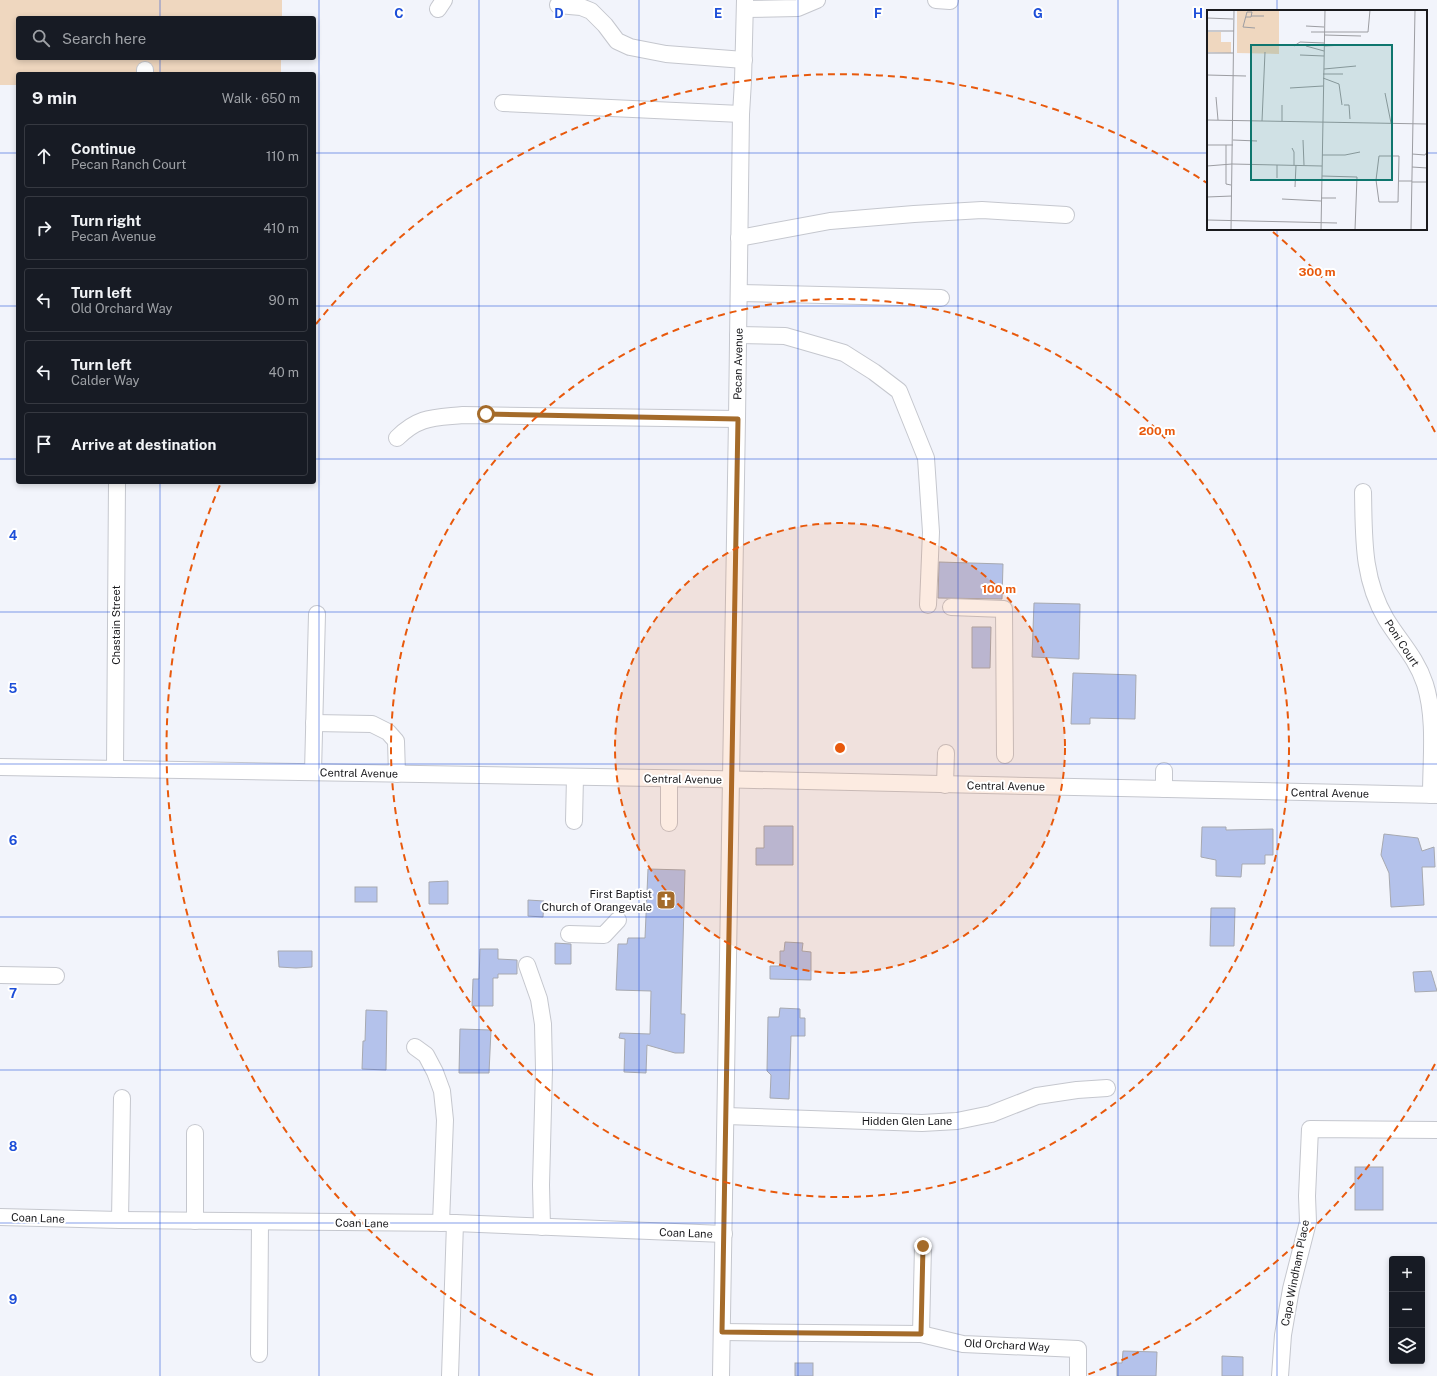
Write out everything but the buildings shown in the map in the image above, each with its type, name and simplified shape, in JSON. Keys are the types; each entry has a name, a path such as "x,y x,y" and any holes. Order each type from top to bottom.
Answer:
{"street":[{"path":"745,4 798,8 817,0"},
{"name":"Pecan Avenue","path":"721,1376 738,419 741,114 745,4"},
{"path":"558,5 581,7 591,11 605,25 617,41 630,47 666,54 744,60"},
{"path":"503,103 741,114"},
{"path":"739,238 830,221 914,214 982,210 1066,215"},
{"path":"739,293 940,298"},
{"path":"738,335 785,336 844,352 899,391 926,458 931,532 928,605"},
{"path":"397,438 406,429 417,422 428,418 463,415 738,419"},
{"name":"Chastain Street","path":"115,769 117,484"},
{"name":"Poni Court","path":"1364,492 1365,555 1370,582 1386,620 1414,658 1423,678 1429,699 1432,728 1434,795"},
{"path":"951,607 1004,609 1005,755"},
{"path":"313,772 317,614"},
{"path":"314,722 372,724 388,732 396,741 397,774"},
{"path":"945,785 946,753"},
{"name":"Central Avenue","path":"0,767 731,780 1434,795"},
{"path":"1164,771 1164,789"},
{"path":"574,820 576,777"},
{"path":"669,779 669,823"},
{"path":"569,934 604,935 618,920"},
{"path":"527,965 539,999 543,1024 544,1069 541,1171 542,1227"},
{"path":"0,975 56,976"},
{"path":"415,1047 426,1055 435,1072 442,1091 448,1224 450,1376"},
{"name":"Hidden Glen Lane","path":"726,1116 922,1123 957,1121 991,1114 1037,1096 1077,1090 1107,1088"},
{"path":"120,1220 122,1098"},
{"name":"Cape Windham Place","path":"1280,1376 1283,1335 1291,1289 1308,1222 1307,1196 1310,1129 1437,1130"},
{"path":"195,1134 195,1221"},
{"name":"Coan Lane","path":"0,1217 448,1224 724,1234"},
{"path":"260,1222 260,1354"},
{"path":"921,1334 923,1246"},
{"name":"Old Orchard Way","path":"722,1332 921,1334 963,1344 1078,1349 1078,1376"}],"shaded area":[{"path":"0,0 282,0 282,16 16,16 16,60 281,60 281,72 16,72 16,85 0,85"}],"place":[{"name":"First Baptist Church of Orangevale","path":"666,900"}],"route":[{"path":"486,414 738,419 722,1332 921,1334 923,1246"}]}
